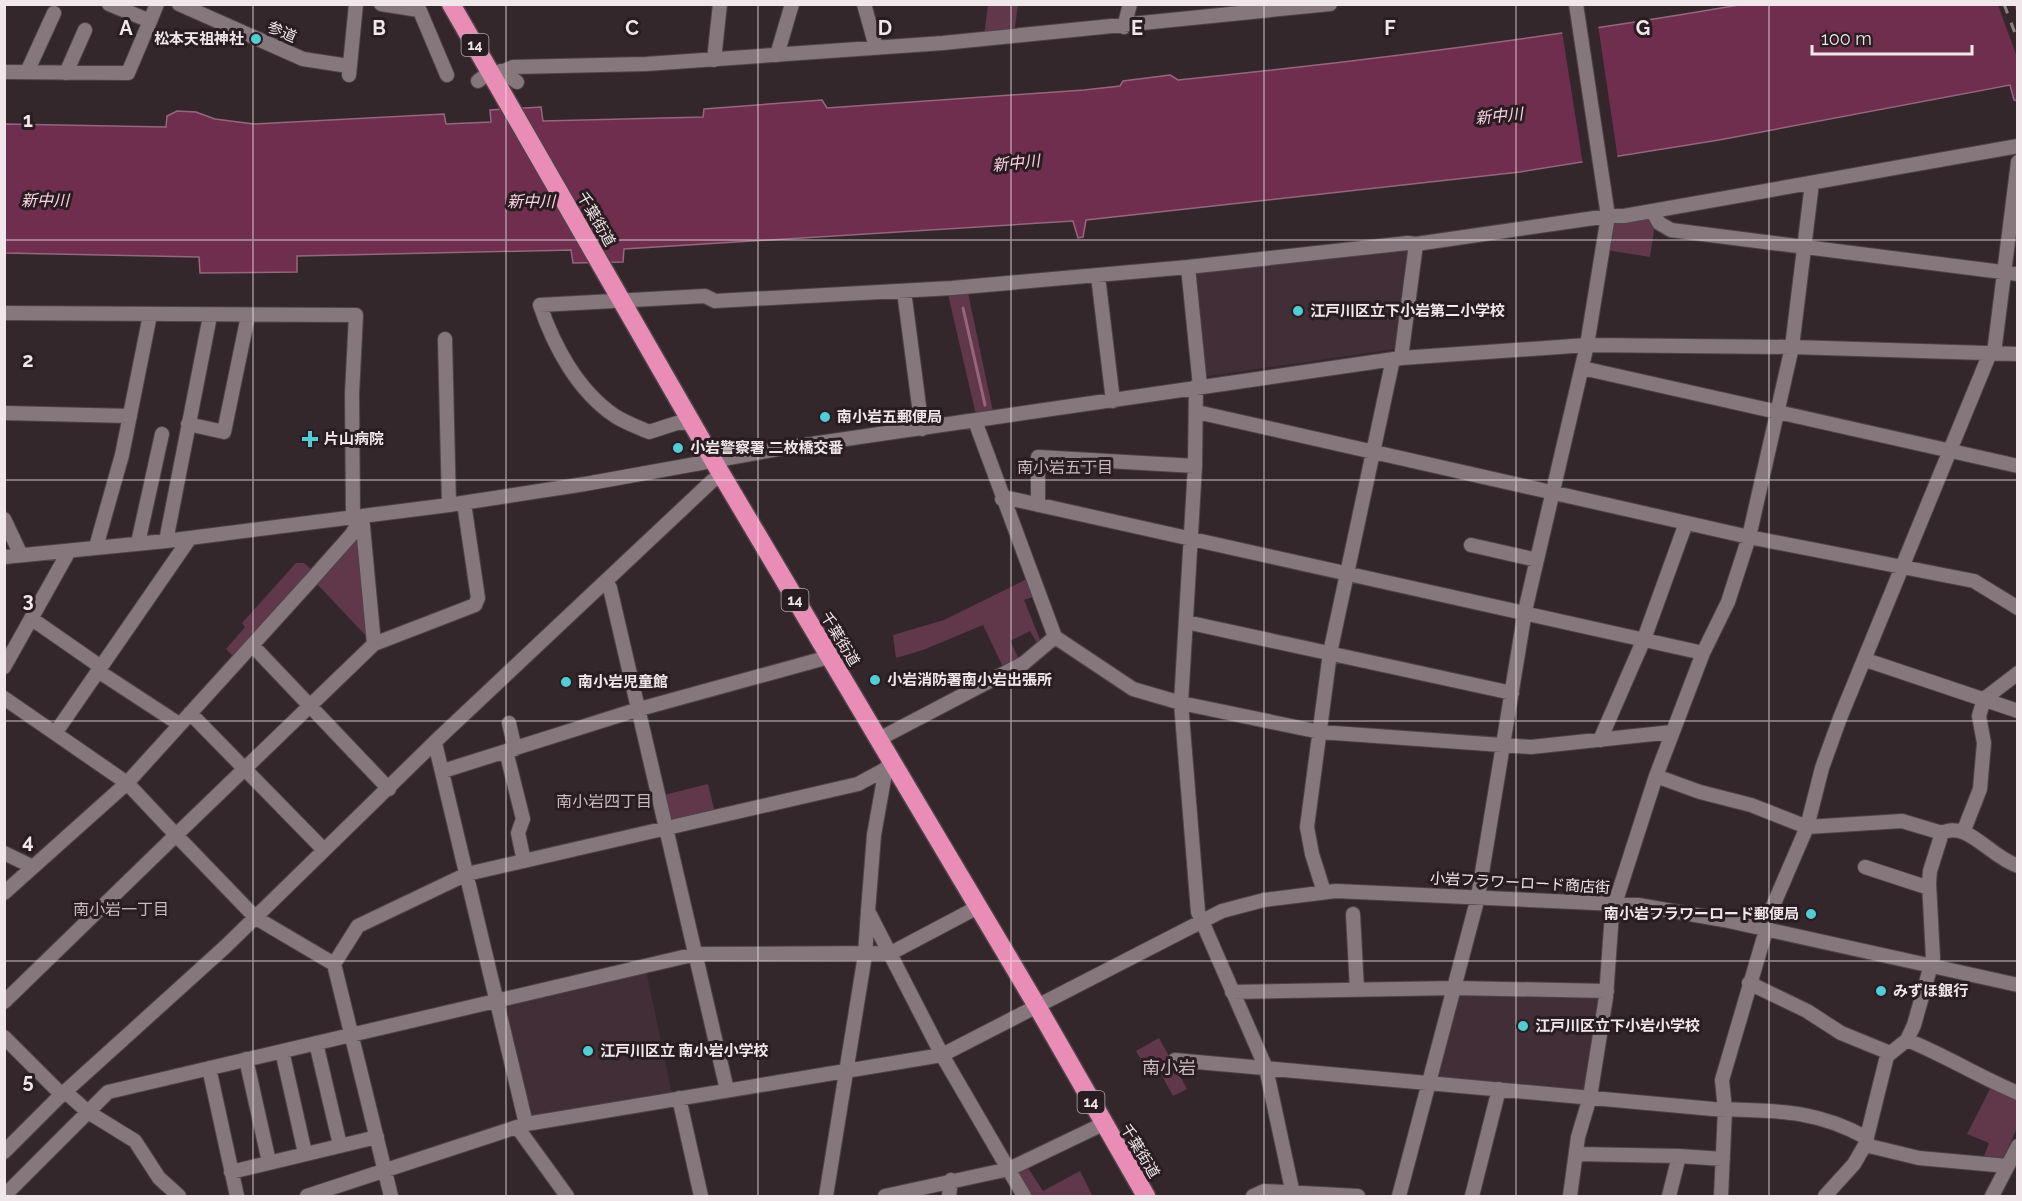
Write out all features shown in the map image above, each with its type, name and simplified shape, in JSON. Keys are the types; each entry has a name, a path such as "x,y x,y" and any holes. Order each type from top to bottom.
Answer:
{"highway":[{"name":"千葉街道","path":"451,4 718,468 879,739 890,766 1037,1006 1146,1197"}],"street":[{"path":"109,4 150,21"},
{"path":"4,72 128,73 157,4"},
{"name":"参道","path":"179,4 303,59 345,70 356,4"},
{"path":"381,4 418,7 447,75"},
{"path":"714,60 720,4"},
{"path":"777,55 792,4"},
{"path":"864,4 876,47"},
{"path":"1124,27 1130,4"},
{"path":"492,77 524,66 646,64 714,60 1124,27 1330,4"},
{"path":"1399,1197 1478,897 1525,611 1587,345 1608,216 1576,4"},
{"path":"27,72 54,13"},
{"path":"66,73 85,30"},
{"path":"492,77 517,82"},
{"path":"665,441 616,416 591,396 571,372 540,305 617,294 705,296 715,301 904,291 1098,276 1416,244 1608,216 1653,212 2018,146"},
{"path":"1721,1197 1725,1110 1722,1080 1749,983 1765,930 1807,827 1822,768 1840,718 1992,353 2018,162"},
{"path":"1570,1197 1576,1154 1590,1097 1607,992 1614,904 1672,732 1703,653 1728,602 1749,537 1792,347 1812,183"},
{"path":"1653,212 1659,223 1671,230 2018,274"},
{"path":"1324,892 1312,854 1307,827 1330,653 1397,358 1416,244"},
{"path":"1188,267 1198,386 1181,703 1188,806 1200,922 1266,1068 1293,1194"},
{"path":"1098,276 1113,401"},
{"path":"904,291 922,429"},
{"path":"4,313 210,316 356,315 352,394 358,517 374,644"},
{"path":"96,547 122,455 150,315"},
{"path":"166,541 210,316"},
{"path":"188,424 224,432 248,316"},
{"path":"445,339 449,505"},
{"path":"4,557 166,541 718,468 922,429 1397,358 1587,345 1792,347 2018,354"},
{"path":"1582,368 2018,466"},
{"path":"1197,412 1749,537 1974,581 2018,608"},
{"path":"4,413 130,416"},
{"path":"975,421 1055,637 1133,689 1181,703 1320,732 1504,746 1548,746 1672,732"},
{"path":"649,432 677,423 692,423"},
{"path":"138,543 157,434 186,439"},
{"path":"1038,505 1038,457 1195,466"},
{"path":"4,1152 64,1093 256,918 435,743 712,481 718,468"},
{"path":"1002,499 1008,498 1525,611 1703,653"},
{"path":"4,1002 374,644 475,605 478,598 464,503"},
{"path":"4,893 127,783 352,534 358,517"},
{"path":"4,519 21,555"},
{"path":"1600,740 1644,639 1686,523"},
{"path":"56,732 189,538"},
{"path":"1471,545 1537,560"},
{"path":"4,667 69,551"},
{"path":"606,581 727,1090"},
{"path":"32,619 179,724"},
{"path":"1186,622 1512,693"},
{"path":"879,739 1024,663 1055,637"},
{"path":"253,646 389,789"},
{"path":"443,771 636,710 829,657"},
{"path":"1866,660 2018,711"},
{"path":"1964,830 1980,789 1984,743 1979,716 1984,699 2018,673"},
{"path":"4,698 127,783 256,918 334,964 391,1197"},
{"path":"190,713 324,850"},
{"path":"509,723 510,750 523,819 518,832 524,861"},
{"path":"435,743 496,1001 521,1125 567,1197"},
{"path":"334,964 358,926 467,874 858,784 890,766"},
{"path":"826,1197 865,955 874,835 890,766"},
{"path":"1656,776 1700,792 1751,805 1807,827 1902,821 1942,834"},
{"path":"1825,1197 1854,1164 1866,1142 1890,1053 1907,1040 1931,966 1934,946 1929,888 1930,871 1942,834 1952,828 1964,830 2004,861 2018,866"},
{"path":"4,853 33,867"},
{"path":"1865,867 1929,888"},
{"name":"小岩フラワーロード商店街","path":"307,1197 521,1125 942,1055 1200,922 1241,904 1324,892 1478,897 1656,907 2018,985"},
{"path":"4,1196 108,1092 696,954 865,955 891,952 978,907"},
{"path":"868,911 942,1055 1024,1197"},
{"path":"1353,914 1357,990"},
{"path":"1749,983 1798,1006 1841,1033 1890,1053"},
{"path":"1232,992 1455,988 1607,992"},
{"path":"4,1037 58,1091 135,1141 159,1178 178,1197"},
{"path":"1907,1040 1939,1052 1992,1083 2018,1093"},
{"path":"316,1043 340,1145"},
{"path":"282,1051 305,1153"},
{"path":"246,1059 269,1162"},
{"path":"1175,1060 1725,1110 1766,1109 1840,1123 1866,1142 1918,1158 2007,1166"},
{"path":"209,1068 237,1197"},
{"path":"1472,1197 1499,1089"},
{"path":"679,1098 701,1197"},
{"path":"885,1197 951,1180 1009,1169 1104,1124"},
{"path":"231,1172 377,1137"},
{"path":"1992,1197 2018,1146"},
{"path":"1576,1154 1723,1159"},
{"path":"1669,1197 1679,1156"},
{"path":"949,1197 951,1180"},
{"path":"1252,1197 1264,1191 1358,1197"}],"shaded area":[{"path":"988,5 1018,5 1014,34 984,36"},
{"path":"1648,215 1655,224 1650,257 1606,250 1615,216"},
{"name":"江戸川区立下小岩第二小学校","path":"1409,247 1395,349 1202,377 1193,270"},
{"path":"967,288 993,412 976,415 947,290"},
{"path":"358,538 368,638 317,584"},
{"path":"296,563 304,563 312,570 234,657 226,649 245,627 242,623"},
{"path":"1031,577 1038,595 1024,600 1041,642 1038,645 1030,631 1010,641 1019,659 1003,667 983,625 923,650 896,658 893,635 944,620"},
{"path":"708,784 715,813 667,824 660,796"},
{"name":"江戸川区立 南小岩小学校","path":"646,970 672,1094 528,1118 504,1004"},
{"name":"江戸川区立下小岩小学校","path":"1459,992 1600,995 1584,1092 1435,1077"},
{"path":"1159,1038 1187,1089 1173,1096 1160,1072 1151,1077 1136,1051"},
{"path":"1991,1087 2017,1099 2017,1128 2002,1161 1983,1159 1989,1143 1967,1134"},
{"path":"1026,1165 1043,1191 1080,1171 1092,1195 1029,1196 1015,1171"}],"water":[{"name":"新中川","path":"1739,5 2017,5 2017,101 2014,100 2010,85 1719,140 1520,172 1086,220 1083,237 1078,238 1073,221 624,249 623,262 573,263 571,250 297,256 297,272 200,273 199,257 5,253 5,124 166,127 167,116 177,111 196,112 215,119 254,124 444,114 446,124 491,122 490,110 541,107 543,121 703,117 704,109 822,100 827,108 1084,90 1120,86 1123,81 1170,75 1178,80 1248,73 1529,38"}],"pier":[{"path":"1998,5 2014,5 2017,14 2017,57"},
{"path":"1598,25 1618,160 1583,165 1562,31"}],"waterway":[{"path":"963,308 985,405"}],"railway":[{"path":"2004,4 2018,41"}],"place":[{"name":"松本天祖神社","path":"256,39"},
{"name":"江戸川区立下小岩第二小学校","path":"1298,311"},
{"name":"南小岩五郵便局","path":"825,417"},
{"name":"片山病院","path":"310,439"},
{"name":"小岩警察署 二枚橋交番","path":"678,448"},
{"name":"小岩消防署南小岩出張所","path":"875,680"},
{"name":"南小岩児童館","path":"566,682"},
{"name":"南小岩フラワーロード郵便局","path":"1811,914"},
{"name":"みずほ銀行","path":"1881,991"},
{"name":"江戸川区立下小岩小学校","path":"1523,1026"},
{"name":"江戸川区立 南小岩小学校","path":"588,1051"}],"district":[{"name":"南小岩五丁目","path":"1065,467"},
{"name":"南小岩四丁目","path":"604,801"},
{"name":"南小岩一丁目","path":"121,909"},
{"name":"南小岩","path":"1169,1067"}]}
